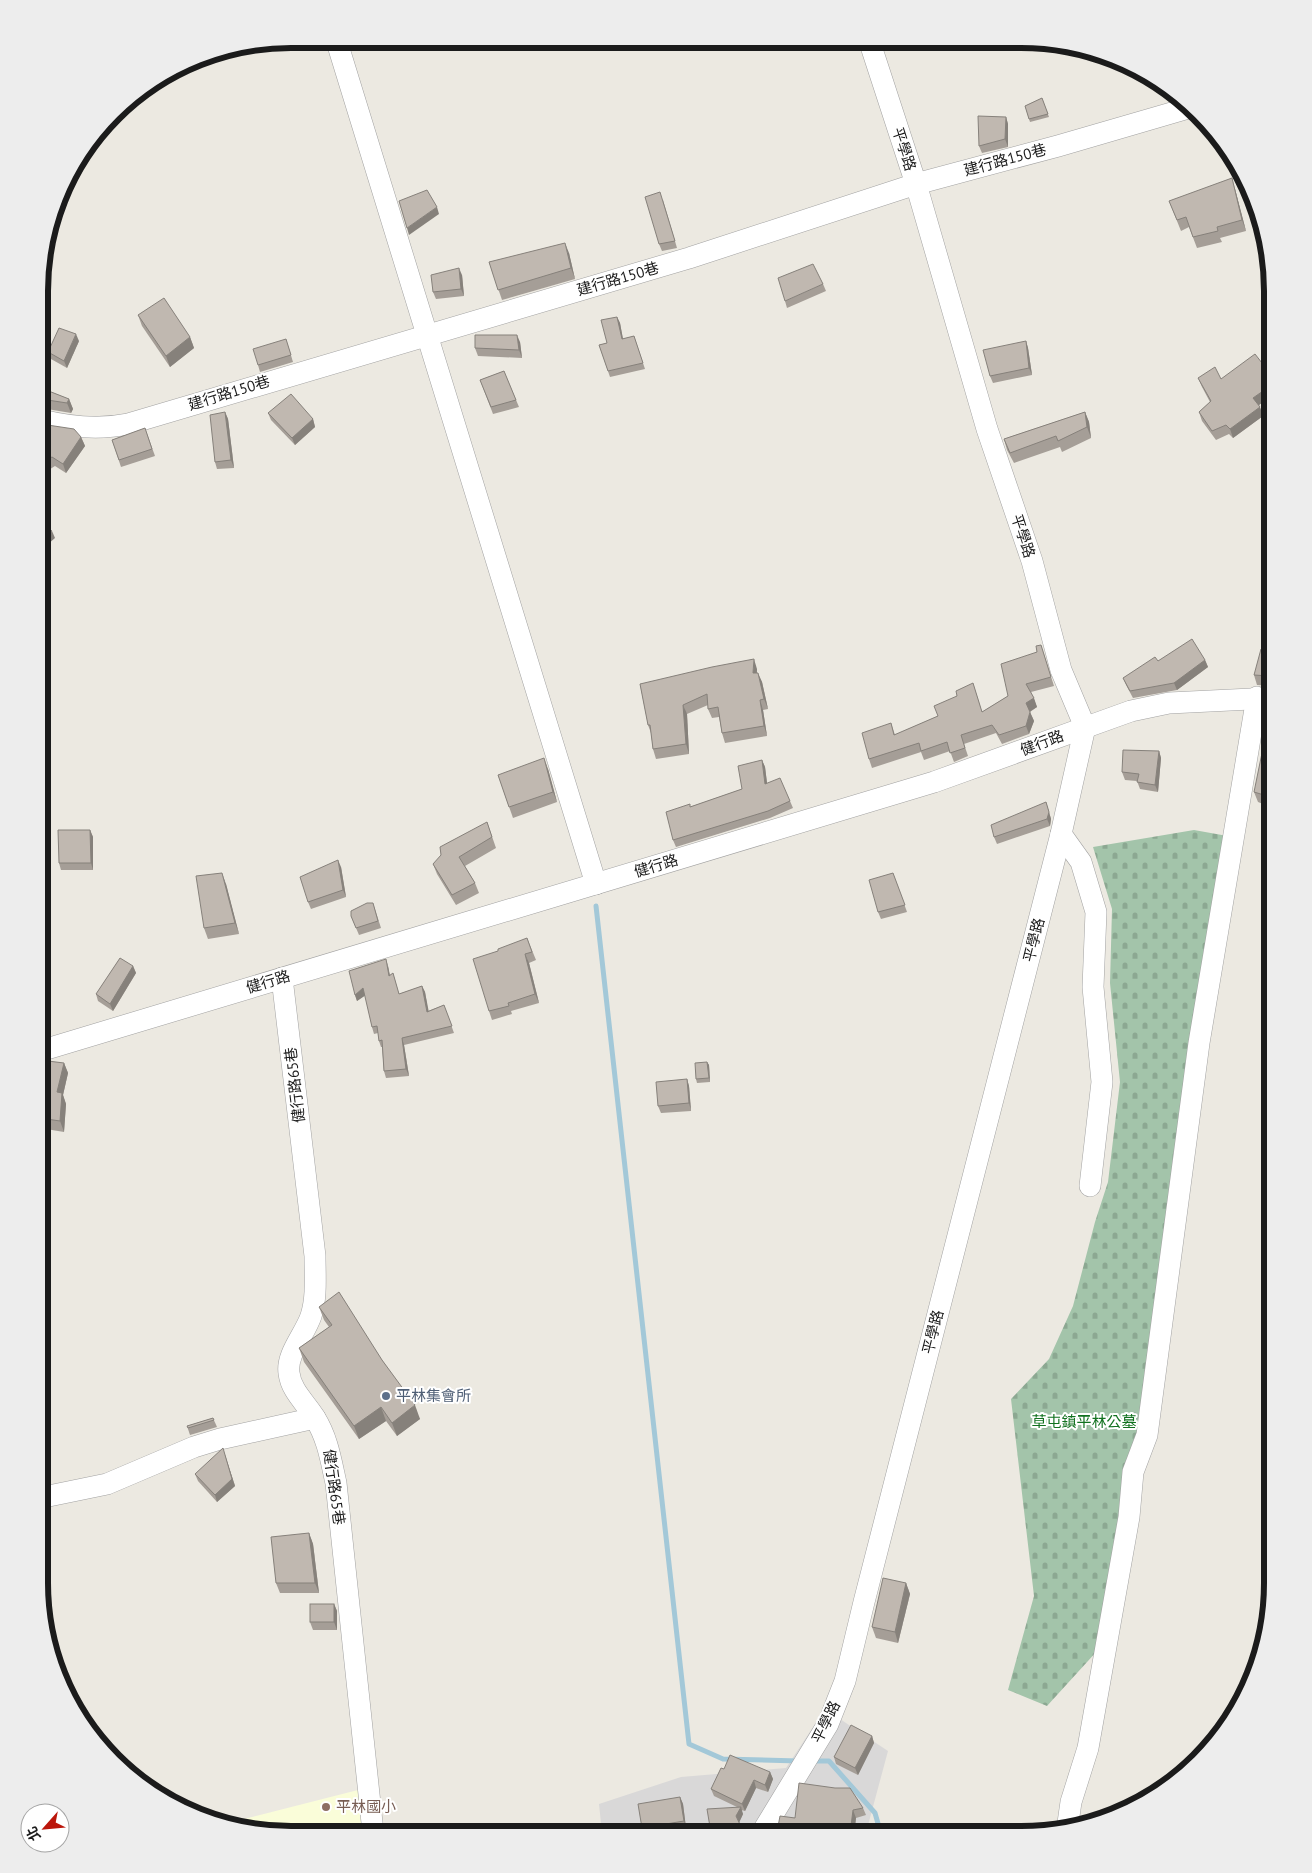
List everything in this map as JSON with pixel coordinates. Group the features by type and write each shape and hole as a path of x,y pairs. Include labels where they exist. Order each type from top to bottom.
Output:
{"street":[{"path":"339,48 596,884"},
{"name":"平學路","path":"766,1826 828,1724 845,1681 1061,834 1085,726 1061,670 1032,561 987,429 916,184 872,48"},
{"name":"建行路150巷","path":"48,422 63,426 110,428 128,424 689,258 916,184 1058,146 1183,109"},
{"name":"健行路","path":"48,1049 934,782 1131,711 1169,703 1264,698"},
{"path":"1068,1821 1071,1802 1088,1748 1129,1517 1133,1472 1147,1435 1199,1043 1264,703"},
{"path":"1061,834 1081,862 1096,912 1093,986 1102,1082 1090,1186"},
{"name":"健行路65巷","path":"282,978 315,1256 316,1283 311,1316 291,1358 288,1372 293,1387 315,1418 327,1441 336,1484 372,1826"},
{"path":"48,1496 107,1484 220,1438 315,1418"}],"shaded area":[{"path":"825,1709 888,1751 868,1826 601,1826 599,1804 681,1777 786,1768"},
{"name":"平林國小","path":"358,1790 361,1826 291,1826 240,1820"}],"green space":[{"name":"草屯鎮平林公墓","path":"1194,830 1233,837 1108,1639 1047,1706 1008,1690 1034,1596 1011,1399 1049,1359 1073,1306 1095,1222 1108,1182 1120,1082 1110,983 1112,909 1093,847"}],"building":[{"path":"1042,98 1048,114 1029,119 1025,106"},
{"path":"978,116 1006,117 1005,139 979,146"},
{"path":"1232,178 1242,220 1217,227 1218,231 1193,237 1186,217 1177,220 1169,201"},
{"path":"427,190 437,207 407,228 399,201"},
{"path":"660,192 675,241 659,244 645,197"},
{"path":"565,243 571,268 498,290 489,262"},
{"path":"813,264 823,284 785,301 778,278"},
{"path":"459,268 461,289 433,292 431,275"},
{"path":"164,298 190,337 166,356 138,315"},
{"path":"617,317 622,339 634,336 643,363 608,371 599,345 607,343 601,320"},
{"path":"59,328 76,334 64,361 48,352"},
{"path":"475,335 517,335 519,350 475,348"},
{"path":"286,339 291,355 258,365 253,349"},
{"path":"1026,341 1029,368 990,376 983,350"},
{"path":"1255,354 1262,363 1264,362 1264,390 1253,398 1260,407 1230,429 1226,425 1212,431 1199,412 1211,401 1198,378 1215,367 1221,379"},
{"path":"504,371 516,400 491,407 480,380"},
{"path":"48,391 69,399 67,403 48,400"},
{"path":"291,394 313,419 292,438 268,413"},
{"path":"225,412 231,460 215,462 210,415"},
{"path":"1085,412 1087,427 1058,441 1056,436 1010,453 1004,439"},
{"path":"48,425 74,429 81,437 63,464 52,457 48,459"},
{"path":"145,428 152,449 119,460 112,440"},
{"path":"1192,639 1205,660 1174,683 1130,691 1123,678 1155,657 1158,661"},
{"path":"1041,645 1051,677 1026,684 1034,698 1026,703 1030,712 1026,726 999,735 992,725 961,735 965,748 950,753 947,742 921,751 919,743 869,759 862,733 891,723 894,735 938,716 934,706 957,696 956,691 973,683 982,712 1008,696 1001,664 1037,652 1036,646"},
{"path":"1261,649 1264,649 1264,676 1254,675"},
{"path":"754,659 753,673 758,673 764,699 760,700 764,726 722,733 718,707 708,709 707,694 683,705 686,744 653,749 650,725 648,725 640,684"},
{"path":"1123,750 1159,751 1155,785 1137,782 1139,774 1122,772"},
{"path":"1262,753 1264,753 1264,795 1254,792"},
{"path":"544,758 553,792 509,807 498,775"},
{"path":"762,760 765,784 780,778 790,801 768,811 673,840 666,812 690,804 690,807 742,789 738,766"},
{"path":"1046,802 1049,812 1047,819 994,837 991,825"},
{"path":"487,822 492,837 459,857 475,883 452,895 433,864 441,855 440,847"},
{"path":"58,830 90,830 91,863 59,863"},
{"path":"338,860 343,890 308,902 300,877"},
{"path":"222,873 235,923 204,928 196,876"},
{"path":"893,873 905,905 878,912 869,880"},
{"path":"367,903 373,903 378,921 356,928 351,911"},
{"path":"527,938 532,952 525,954 535,994 508,1003 509,1006 489,1011 473,959 498,951 498,949"},
{"path":"120,958 133,966 110,1004 96,994"},
{"path":"386,959 389,976 393,973 399,994 422,986 427,1012 444,1005 452,1026 402,1038 406,1069 384,1071 382,1040 379,1041 377,1026 372,1027 363,988 355,995 349,971"},
{"path":"48,1061 64,1063 57,1092 62,1093 60,1121 48,1119"},
{"path":"707,1062 709,1078 696,1079 695,1063"},
{"path":"687,1079 689,1103 658,1106 656,1082"},
{"path":"339,1292 382,1360 415,1405 392,1423 381,1407 354,1426 299,1348 332,1325 319,1307"},
{"path":"213,1418 214,1420 188,1428 187,1426"},
{"path":"223,1448 232,1479 215,1495 195,1474"},
{"path":"309,1533 315,1583 276,1583 271,1537"},
{"path":"883,1578 906,1583 895,1632 872,1627"},
{"path":"310,1604 334,1604 334,1622 310,1622"},
{"path":"851,1725 872,1736 855,1768 834,1757"},
{"path":"730,1755 770,1772 765,1785 754,1780 742,1804 711,1789 721,1768 724,1769"},
{"path":"799,1783 850,1788 863,1808 853,1810 851,1826 778,1826 780,1816 795,1818"},
{"path":"680,1797 684,1821 642,1826 638,1804"},
{"path":"741,1807 736,1816 741,1826 710,1826 707,1809"}],"waterway":[{"path":"596,906 689,1744 723,1759 799,1761"},
{"path":"812,1761 829,1761 875,1813 879,1826"}],"place":[{"name":"平林集會所","path":"386,1396"},
{"name":"平林國小","path":"326,1807"}]}
